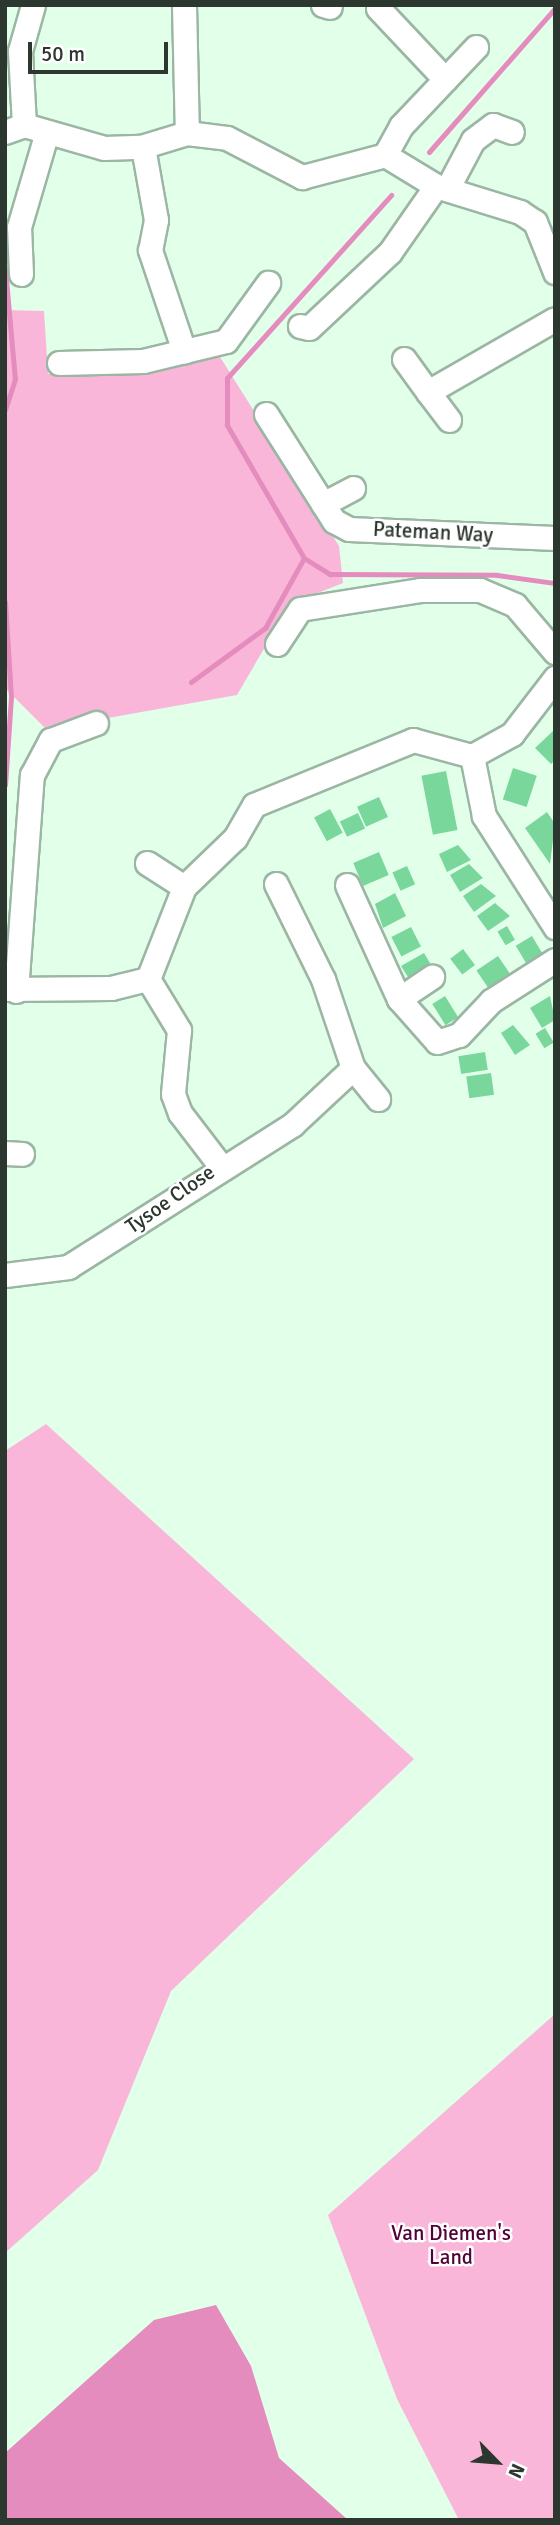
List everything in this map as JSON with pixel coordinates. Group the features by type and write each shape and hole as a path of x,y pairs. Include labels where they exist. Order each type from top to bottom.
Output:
{"street":[{"path":"33,5 20,51 14,129 47,132 86,146 143,147 187,133 251,147 302,177 385,155 441,188 535,222 555,272"},
{"path":"184,5 187,133"},
{"path":"378,8 445,79"},
{"path":"385,155 401,125 476,47"},
{"path":"300,326 309,328 390,252 441,188 473,140 493,125 512,132"},
{"path":"21,274 19,227 47,132"},
{"path":"143,147 156,220 150,250 184,351"},
{"path":"59,363 143,361 226,341 268,283"},
{"path":"428,392 555,319"},
{"path":"404,359 449,421"},
{"name":"Pateman Way","path":"266,414 334,521 349,528 555,538"},
{"path":"323,504 353,488"},
{"path":"277,644 300,608 364,597 480,590 515,605 555,652"},
{"path":"96,723 51,740 32,775 11,990 111,988 148,979 184,887 235,838 254,805 414,740 472,756 512,734 555,677"},
{"path":"472,756 484,816 555,927"},
{"path":"148,863 184,887"},
{"path":"276,884 323,979 337,1033 353,1069 378,1100"},
{"path":"347,885 399,999 437,1042 459,1035 491,1002 555,960"},
{"path":"399,999 432,977"},
{"name":"Tysoe Close","path":"5,1275 68,1266 222,1168 180,1113 173,1094 179,1030 148,979"},
{"path":"222,1168 293,1124 353,1069"}],"green space":[{"path":"5,310 44,311 48,374 101,373 215,349 339,546 343,583 290,604 237,695 46,729 5,688"},
{"path":"46,1424 414,1759 171,1991 98,2170 5,2253 5,1451"},
{"name":"Van Diemen's Land","path":"555,2014 555,2520 459,2520 397,2399 328,2215"}],"shaded area":[{"path":"216,2305 251,2366 279,2458 348,2520 5,2520 5,2453 154,2320"}],"building":[{"path":"553,731 555,760 551,764 535,748"},
{"path":"513,768 537,776 527,807 503,799"},
{"path":"446,771 457,830 433,835 421,776"},
{"path":"379,797 388,817 366,827 357,807"},
{"path":"330,809 343,833 327,841 314,817"},
{"path":"547,812 555,824 550,864 525,828"},
{"path":"358,813 365,828 347,837 340,821"},
{"path":"458,845 471,860 447,872 439,854"},
{"path":"379,852 389,875 363,886 353,863"},
{"path":"469,864 483,878 460,892 450,875"},
{"path":"407,866 415,884 401,891 392,873"},
{"path":"481,884 496,896 474,912 463,896"},
{"path":"395,893 406,916 383,928 375,904"},
{"path":"495,903 510,916 488,931 477,916"},
{"path":"507,926 515,940 505,945 497,932"},
{"path":"411,927 421,947 401,957 391,937"},
{"path":"532,936 546,959 530,969 516,946"},
{"path":"463,949 475,965 462,975 450,959"},
{"path":"424,953 433,968 408,977 401,966"},
{"path":"498,956 511,975 489,990 476,971"},
{"path":"445,996 458,1017 446,1025 432,1004"},
{"path":"550,996 555,1020 542,1028 530,1008"},
{"path":"513,1025 530,1045 515,1055 501,1033"},
{"path":"545,1028 554,1043 544,1048 536,1034"},
{"path":"485,1052 488,1070 461,1074 458,1056"},
{"path":"491,1073 494,1095 469,1098 466,1076"}],"waterway":[{"path":"429,152 555,8"},
{"path":"304,558 227,425 227,378 391,195"},
{"path":"5,268 15,379 5,409"},
{"path":"191,682 265,628 304,558 330,574 497,575 555,583"},
{"path":"5,602 11,697 5,785"}]}
